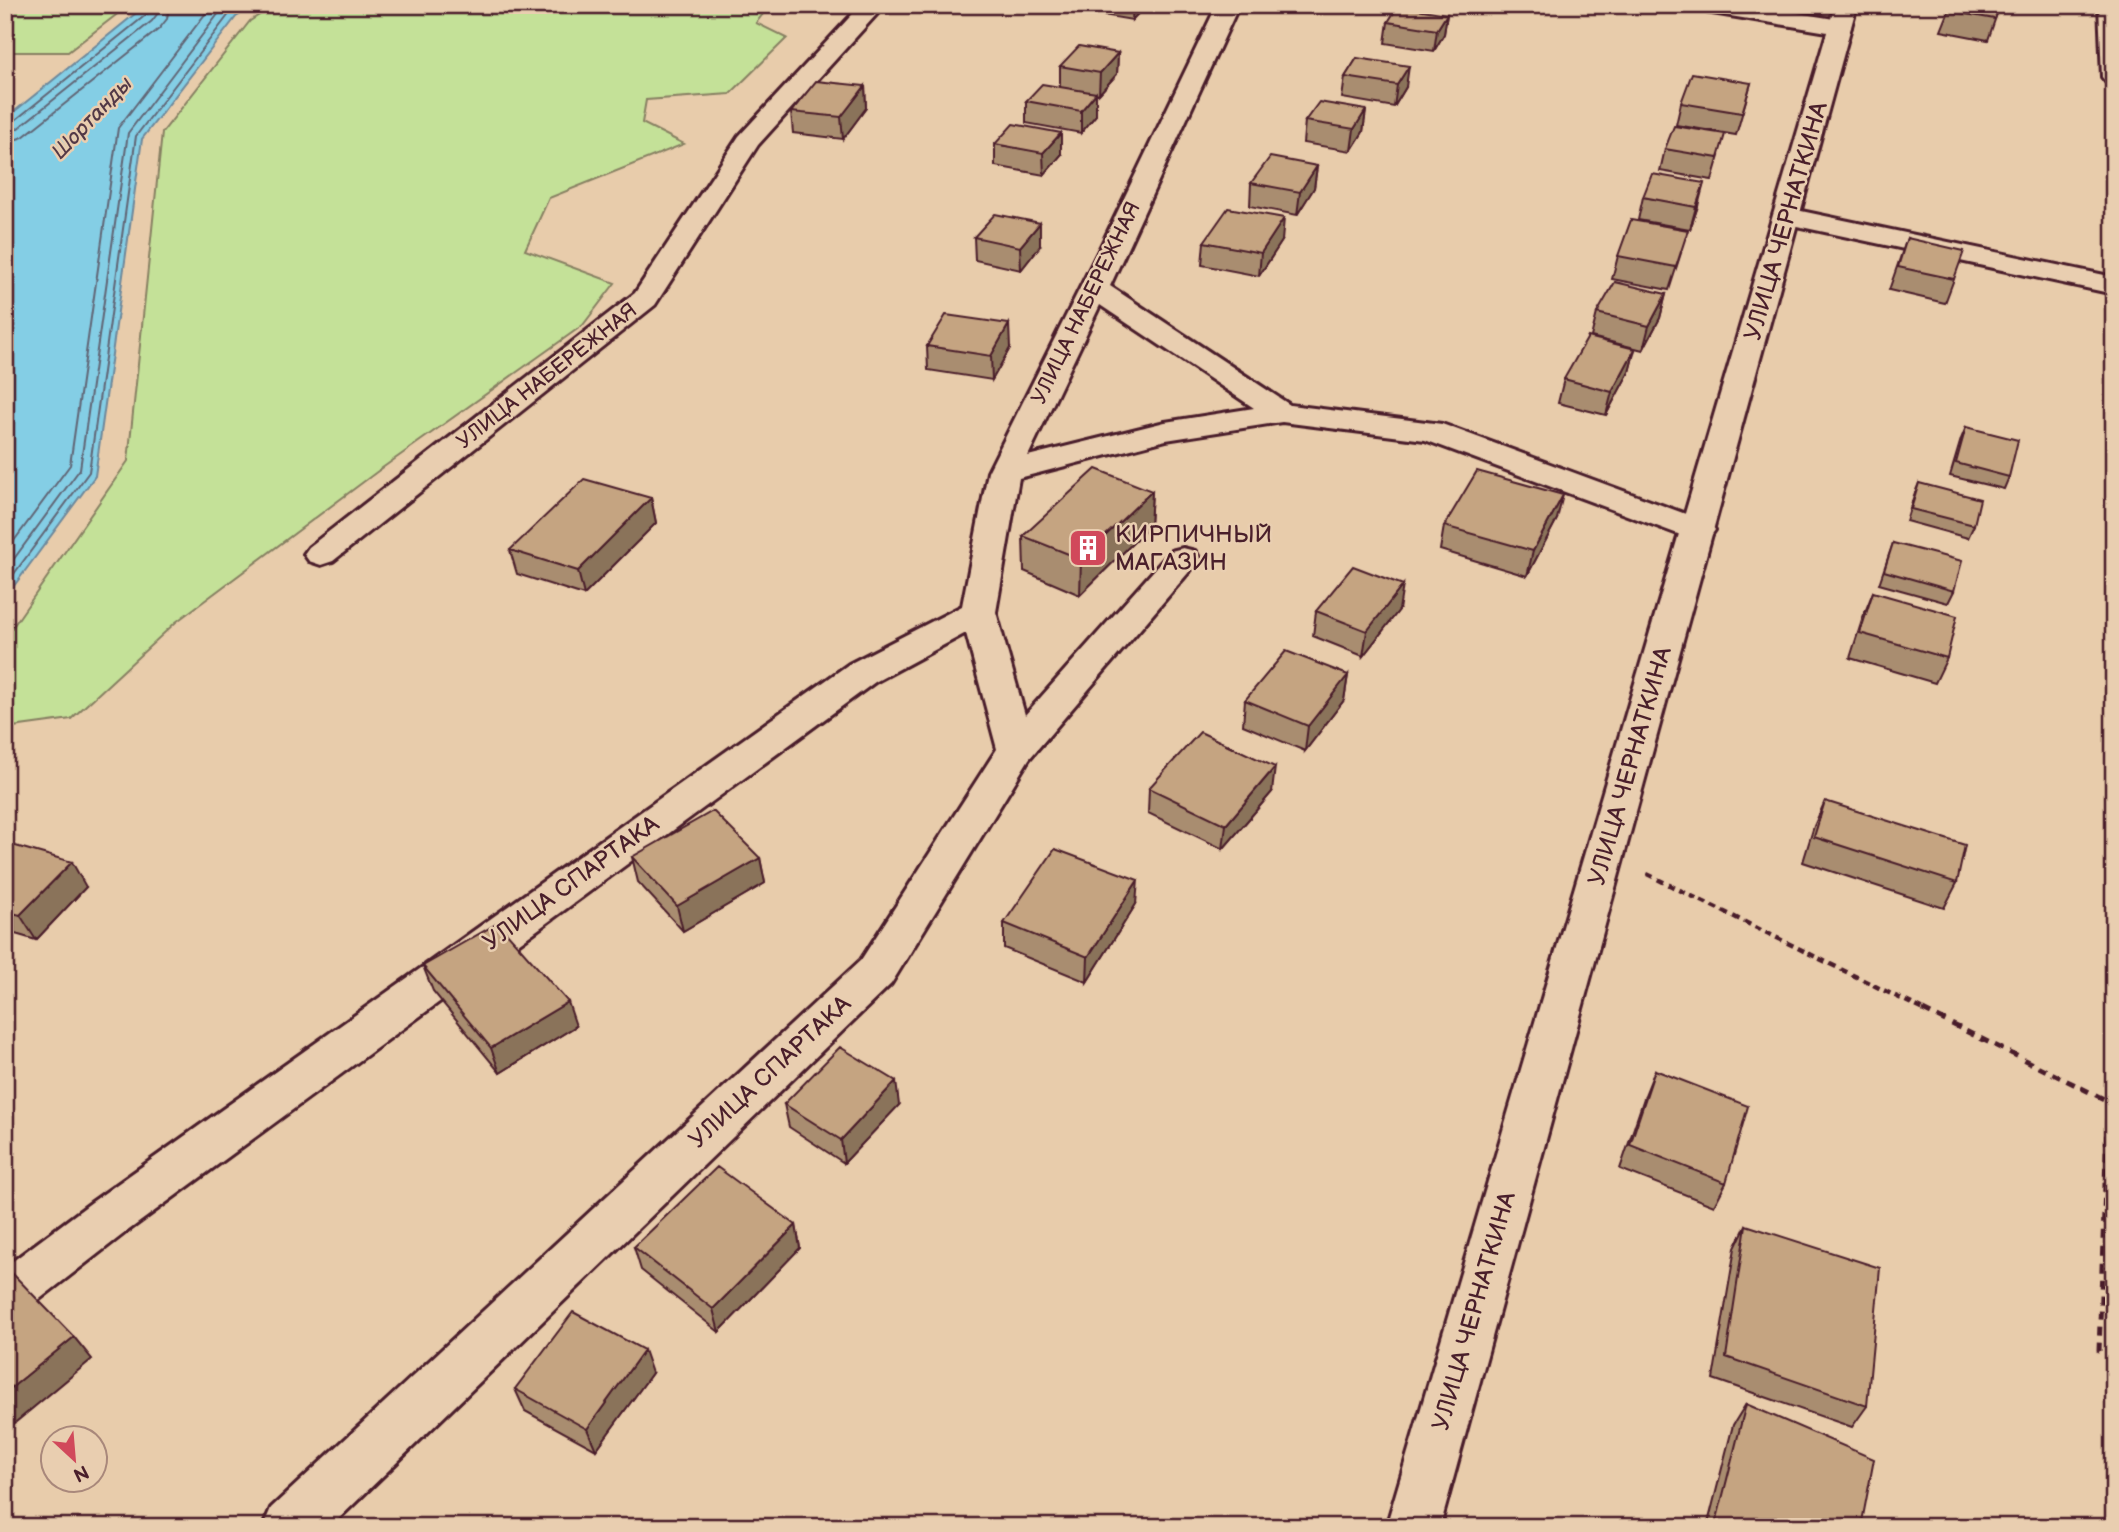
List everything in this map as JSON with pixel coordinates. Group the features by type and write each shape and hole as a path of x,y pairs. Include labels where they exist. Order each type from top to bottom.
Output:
{"street":[{"name":"УЛИЦА НАБЕРЕЖНАЯ","path":"321,554 645,299 748,141 874,5"},
{"name":"УЛИЦА НАБЕРЕЖНАЯ","path":"978,612 1004,472 1228,5"},
{"path":"1706,5 1843,16"},
{"path":"2110,5 2114,77"},
{"name":"УЛИЦА ЧЕРНАТКИНА","path":"1413,1527 1843,16"},
{"path":"1787,216 2114,286"},
{"path":"1094,288 1282,413"},
{"path":"1004,472 1165,431 1282,413 1431,431 1698,530"},
{"name":"УЛИЦА СПАРТАКА","path":"290,1527 876,972 1016,750 1183,559"},
{"path":"978,612 1016,750"},
{"name":"УЛИЦА СПАРТАКА","path":"5,1296 121,1209 862,673 978,612"}],"path":[{"path":"1605,853 2108,1101 2099,1351 2114,1358"}],"green space":[{"path":"5,5 129,5 68,52 5,52"},
{"path":"275,5 770,5 756,23 787,38 730,94 646,100 642,123 684,144 549,198 525,250 615,283 583,325 378,471 176,622 71,719 5,728 5,638 128,461 162,133 250,21"}],"water":[{"name":"Шортанды","path":"146,5 256,5 236,17 142,139 95,476 5,598 5,119"}],"building":[{"path":"1951,5 2000,5 1995,19 1949,11"},
{"path":"1398,6 1447,14 1437,30 1388,22"},
{"path":"1079,46 1118,53 1100,73 1060,66"},
{"path":"1357,58 1409,66 1397,85 1345,77"},
{"path":"1692,73 1751,83 1742,113 1681,103"},
{"path":"816,81 865,86 841,117 791,112"},
{"path":"1042,84 1096,93 1081,111 1026,101"},
{"path":"1319,102 1366,110 1354,129 1305,121"},
{"path":"1013,124 1061,133 1043,153 995,144"},
{"path":"1674,126 1725,134 1718,158 1665,149"},
{"path":"1270,157 1317,166 1300,192 1251,183"},
{"path":"1652,174 1704,183 1696,207 1643,197"},
{"path":"1228,208 1284,218 1261,253 1204,242"},
{"path":"995,214 1040,223 1020,247 974,237"},
{"path":"1631,220 1688,230 1676,267 1618,256"},
{"path":"1907,238 1964,251 1954,279 1898,267"},
{"path":"1615,282 1666,294 1649,326 1597,313"},
{"path":"946,315 1009,324 991,356 927,346"},
{"path":"1588,337 1635,349 1612,392 1564,379"},
{"path":"1966,427 2018,440 2009,477 1956,463"},
{"path":"1096,469 1152,491 1081,559 1023,536"},
{"path":"1477,471 1563,495 1533,551 1444,526"},
{"path":"584,479 651,498 578,571 510,550"},
{"path":"1919,483 1980,499 1974,525 1911,509"},
{"path":"1893,543 1962,561 1954,591 1884,571"},
{"path":"1353,566 1403,585 1367,631 1316,611"},
{"path":"1873,592 1957,616 1947,658 1860,633"},
{"path":"1286,651 1348,675 1308,726 1245,700"},
{"path":"1200,732 1275,767 1226,825 1149,788"},
{"path":"1825,801 1965,845 1957,883 1814,837"},
{"path":"713,811 760,858 677,906 632,857"},
{"path":"5,843 72,862 20,915 5,911"},
{"path":"1055,849 1138,880 1088,957 1004,923"},
{"path":"498,923 568,1002 491,1048 423,966"},
{"path":"840,1047 896,1081 841,1140 784,1104"},
{"path":"1655,1070 1748,1106 1726,1183 1630,1145"},
{"path":"717,1167 796,1225 713,1309 634,1247"},
{"path":"1746,1225 1880,1268 1867,1406 1726,1357"},
{"path":"10,1271 74,1337 5,1393 5,1274"},
{"path":"573,1312 644,1350 587,1429 515,1389"},
{"path":"1746,1404 1874,1459 1861,1527 1715,1527"}],"place":[{"name":"КИРПИЧНЫЙ МАГАЗИН","path":"1088,548"}]}
